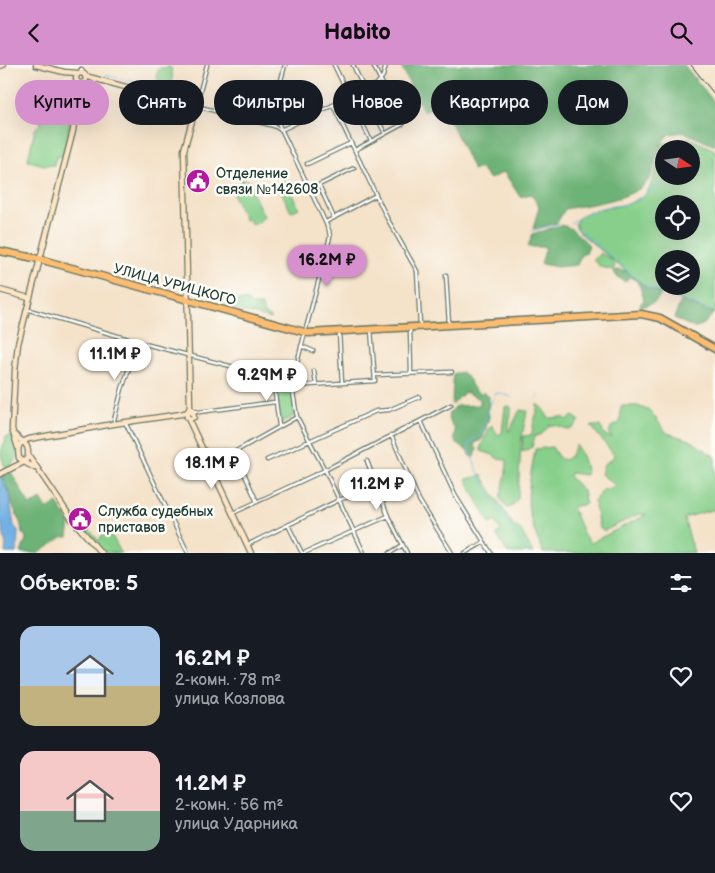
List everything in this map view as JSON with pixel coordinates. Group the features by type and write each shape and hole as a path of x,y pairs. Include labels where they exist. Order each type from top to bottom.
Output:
{"highway":[{"name":"УЛИЦА УРИЦКОГО","path":"0,251 39,259 305,332 339,332 621,312 648,312 667,319 715,347"},
{"name":"УЛИЦА УРИЦКОГО","path":"305,332 449,324"}],"street":[{"path":"36,65 65,72 82,73 100,80"},
{"path":"81,65 84,80"},
{"path":"203,80 207,65"},
{"path":"285,65 274,114 326,222 330,241 292,382 296,417 310,441 364,553"},
{"path":"334,65 342,80"},
{"path":"353,65 360,80"},
{"path":"373,65 380,80"},
{"path":"381,80 386,65"},
{"path":"65,72 76,80 82,73"},
{"path":"91,80 100,80"},
{"path":"281,130 333,105"},
{"path":"204,108 274,126 281,130"},
{"path":"14,467 19,458 18,448 12,431 14,370 26,309 74,125"},
{"path":"191,125 184,149 192,424 251,553"},
{"path":"342,125 376,195 417,271 420,325"},
{"path":"363,125 371,141"},
{"path":"381,125 385,134"},
{"path":"355,150 403,125"},
{"path":"307,164 351,143"},
{"path":"334,218 319,185 354,167"},
{"path":"326,222 376,195"},
{"path":"446,275 449,324"},
{"path":"0,290 29,298"},
{"path":"26,309 292,382"},
{"path":"410,327 411,373"},
{"path":"292,387 375,381 371,330"},
{"path":"339,332 342,383"},
{"path":"113,424 138,341"},
{"path":"302,346 313,351"},
{"path":"314,371 316,384"},
{"path":"375,375 452,372"},
{"path":"273,377 279,426"},
{"path":"267,460 376,411 389,410 419,397"},
{"path":"18,448 23,441 34,438 125,422 275,401"},
{"path":"232,513 324,470 450,405"},
{"path":"211,465 296,417"},
{"path":"421,421 455,495 491,553"},
{"path":"125,422 188,553"},
{"path":"12,431 28,447"},
{"path":"391,435 419,500 452,553"},
{"path":"34,438 28,447 29,455 36,469 73,521 101,553"},
{"path":"0,474 24,462 29,455"},
{"path":"19,458 36,469"},
{"path":"367,461 388,516 408,553"},
{"path":"240,463 256,502"},
{"path":"247,545 339,500 377,487"},
{"path":"288,525 303,553 388,516"},
{"path":"465,553 484,542"},
{"path":"390,553 403,545"}],"green space":[{"path":"400,65 684,65 715,103 715,146 684,132 669,134 664,140 655,140 655,162 651,176 636,191 612,200 565,209 557,223 533,229 539,206 531,194 520,197 504,172 490,179 479,168 473,170 452,125 548,125 548,80 431,80 431,108 424,112 421,106 421,80 408,80"},
{"path":"167,66 171,68 172,80 158,80 157,72 160,68"},
{"path":"40,125 70,125 63,156 56,157 54,165 44,165 29,161 35,129"},
{"path":"700,143 715,150 715,313 667,295 700,295 700,250 655,250 655,290 646,287 616,263 613,270 601,267 593,260 600,253 614,261 580,233 575,224 580,217 587,213 620,206 640,199 647,192 655,172 655,185 700,185"},
{"path":"241,179 251,181 250,188 264,216 260,221 252,225 248,219 245,220 233,195"},
{"path":"284,179 299,208 291,212 277,183"},
{"path":"562,225 572,229 589,245 586,253 581,255 577,265 557,267 541,264 546,247 528,247 532,234"},
{"path":"614,271 626,271 646,287 655,291 655,295 661,295 655,302 641,307 640,304 644,300 639,285 632,278 628,277 626,282 617,277"},
{"path":"237,300 248,301 250,305 262,305 264,314 271,317 271,319 226,307 228,303"},
{"path":"681,301 714,313 704,324 694,328 674,318"},
{"path":"462,372 470,380 475,390 481,394 483,392 489,397 489,417 483,437 474,444 477,449 475,456 472,458 468,451 456,443 454,438 455,430 448,418 449,413 456,406 480,405 480,399 465,392 452,405 453,374"},
{"path":"274,380 291,384 295,415 281,424"},
{"path":"537,404 549,418 562,417 567,420 573,416 579,420 569,429 550,425 542,434 535,436 532,447 522,452 523,436 531,435 537,413"},
{"path":"621,406 638,406 650,411 667,433 690,440 715,457 715,509 684,518 694,553 543,553 528,504 535,449 552,447 559,458 564,460 570,457 576,445 582,456 586,475 570,473 569,476 583,491 586,504 572,507 583,533 590,543 646,515 639,514 604,531 599,528 594,501 603,490 616,486 601,474 604,464 612,459 614,455 591,426 600,426 605,435 612,438 609,434 611,427 620,423"},
{"path":"505,407 511,407 509,432 520,410 527,411 521,441 518,498 511,507 507,508 500,498 506,474 507,460 498,459 481,451 481,446 492,425 498,435 502,433"},
{"path":"11,434 17,454 15,462 6,469 1,456 2,446 5,443 6,437"},
{"path":"11,472 30,506 41,499 47,509 57,503 70,523 68,537 63,537 39,553 21,553 26,539 25,535 22,534 11,495 2,480 2,476"},
{"path":"481,474 513,525 521,530 533,553 508,553 496,534 501,531 495,521 490,524 466,479"},
{"path":"89,529 98,540 101,539 101,536 110,532 121,553 104,553 86,532"}],"water":[{"path":"0,474 9,494 14,526 18,530 17,553 5,553 6,545 0,517"}],"waterway":[{"path":"106,75 126,80"},
{"path":"571,223 585,214 605,207 628,204 663,185"},
{"path":"532,231 559,224"},
{"path":"575,227 647,287 710,311"},
{"path":"511,397 499,393 495,394 488,411 483,432 468,444 486,488 528,553"},
{"path":"537,399 538,395"}],"railway":[{"path":"691,65 715,95"}],"place":[{"name":"Отделение связи №142608","path":"198,181"},
{"name":"Служба судебных приставов","path":"80,519"}]}
